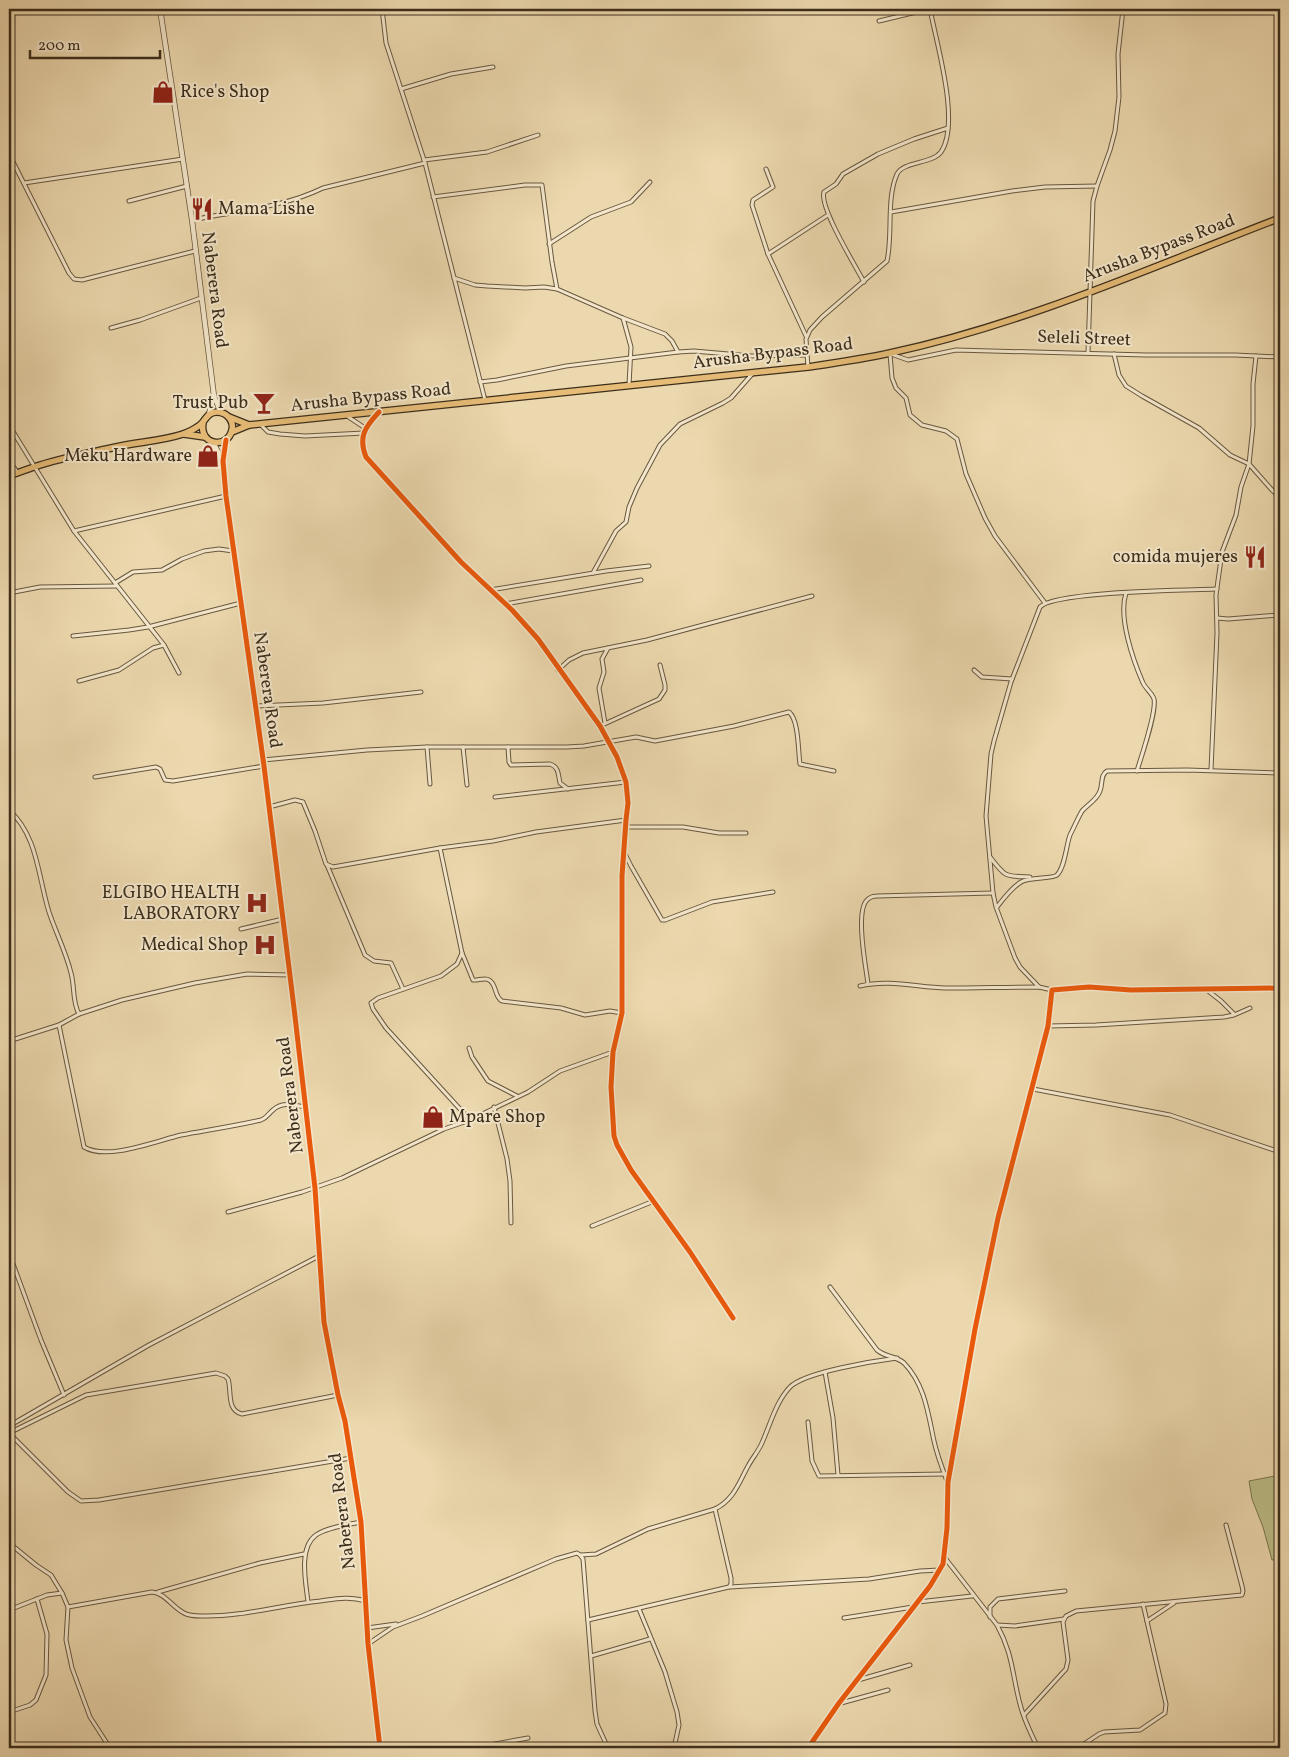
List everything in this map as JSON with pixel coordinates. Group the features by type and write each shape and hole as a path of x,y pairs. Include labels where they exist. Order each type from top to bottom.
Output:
{"main road":[{"name":"Arusha Bypass Road","path":"232,432 249,425 754,373 808,367 890,354 1000,323 1155,268 1280,218"},
{"name":"Arusha Bypass Road","path":"221,413 249,425"},
{"path":"184,434 203,423 209,414 221,413"},
{"path":"9,476 34,466 184,434 205,437 218,443 226,440 232,432 233,427 229,417"},
{"path":"203,423 205,437"}],"street":[{"name":"Naberera Road","path":"160,9 192,220 214,396 221,413"},
{"path":"390,9 383,10 385,40 425,162 485,400"},
{"path":"806,336 822,317 887,261 893,188 898,172 907,166 938,156 945,145 948,128 946,88 929,9 879,21"},
{"path":"1088,353 1093,201 1115,131 1119,97 1118,54 1123,9"},
{"path":"401,89 451,74 493,67"},
{"path":"864,282 828,215 823,194 836,184 843,174 894,147 948,128"},
{"path":"192,220 285,202 303,197 323,188 390,173 425,162 487,152 538,135"},
{"path":"9,154 69,273 74,279 82,280 195,251"},
{"path":"24,183 183,158"},
{"path":"766,169 773,187 753,200 752,204 768,254 806,336 808,367"},
{"path":"549,244 591,217 631,202 650,182"},
{"path":"433,197 541,184 557,289"},
{"path":"129,201 187,186"},
{"path":"892,212 1012,191 1045,187 1097,186"},
{"path":"768,254 828,215"},
{"path":"454,278 487,286 525,288 544,286 557,289 665,334 672,341 678,352"},
{"path":"111,328 140,320 201,298"},
{"path":"623,318 631,347 629,385"},
{"name":"Seleli Street","path":"890,354 911,360 956,350 1280,357"},
{"path":"480,382 566,366 678,352 694,351 751,356 806,355"},
{"path":"890,354 892,378 896,388 906,398 910,415 922,424 946,431 957,439 966,474 985,518 995,536 1045,603"},
{"path":"1114,354 1119,376 1126,386 1199,428 1230,455 1249,464 1280,497"},
{"path":"1211,770 1217,618 1215,598 1222,552 1236,515 1241,487 1249,464 1254,426 1253,384 1256,356"},
{"path":"593,573 616,531 626,522 629,507 637,488 660,445 680,424 723,404 731,398 754,373"},
{"name":"Naberera Road","path":"209,414 214,396"},
{"path":"379,412 365,428 362,447 369,461 461,562 538,639 558,670 600,726 617,756 626,782 628,803 624,851 622,1013 613,1052 611,1088 614,1136 631,1170 733,1318"},
{"path":"345,415 365,428"},
{"path":"260,424 268,432 280,434 305,436 364,433"},
{"path":"9,425 74,530 148,627 164,645 180,673"},
{"name":"Naberera Road","path":"226,440 223,461 226,496 264,766 306,1107 315,1188 324,1322 352,1458 361,1522 368,1644 380,1748"},
{"name":"Naberera Road","path":"213,442 223,461"},
{"path":"9,460 18,473"},
{"path":"74,530 226,496"},
{"path":"9,593 40,587 116,584 134,572 162,570 204,551 219,549 234,552"},
{"path":"490,590 649,566"},
{"path":"505,604 640,580"},
{"path":"1039,987 1020,967 1015,958 996,907 986,816 991,754 1012,678 1040,607 1045,603 1076,597 1217,589"},
{"path":"1126,593 1123,606 1130,646 1143,682 1153,697 1154,703 1137,771"},
{"path":"558,670 576,656 647,640 812,596"},
{"path":"73,636 148,627 241,603"},
{"path":"1217,618 1228,619 1280,614"},
{"path":"79,681 119,670 153,648 164,645"},
{"path":"605,724 599,688 604,672 602,659 608,648"},
{"path":"600,726 653,703 662,696 665,685 660,665"},
{"path":"974,670 982,677 1012,678"},
{"path":"256,706 323,703 421,692"},
{"path":"263,760 427,747 584,746 640,737 655,741 734,726 789,712 792,715 798,738 800,764 834,771"},
{"path":"427,747 430,784"},
{"path":"463,747 467,785"},
{"path":"508,747 511,765 554,765 558,770 560,783 568,789"},
{"path":"95,777 156,767 160,769 165,780 173,781 264,766"},
{"path":"990,856 1007,876 1053,877 1059,873 1070,836 1081,813 1100,792 1103,773 1106,771 1211,770 1280,773"},
{"path":"495,797 626,782"},
{"path":"269,807 295,800 303,802 326,865 365,955 374,961 391,963 403,989"},
{"path":"9,810 19,822 30,841 48,910 70,967 74,985 75,1007 79,1014"},
{"path":"326,865 333,867 562,828 626,820"},
{"path":"625,827 683,827 719,833 746,833"},
{"path":"440,848 462,953 473,980 488,979 491,981 498,998 502,1001 561,1008 585,1014 610,1011 622,1013"},
{"path":"624,851 662,920 712,902 773,892"},
{"path":"996,907 1021,882 1036,877"},
{"path":"868,984 861,922 866,900 877,896 993,893"},
{"path":"241,929 283,919"},
{"path":"462,953 457,964 441,976 374,999 371,1003 373,1009 394,1038 470,1120"},
{"path":"9,1041 59,1026 79,1014 122,1000 195,983 247,974 290,975"},
{"path":"860,986 892,984 946,988 1039,987 1052,990 1089,987 1131,990 1280,988"},
{"path":"1207,989 1221,1000 1234,1015"},
{"path":"808,1748 839,1703 918,1602 941,1570 945,1558 948,1482 959,1412 990,1254 1048,1026 1052,990"},
{"path":"1048,1026 1196,1019 1234,1015 1250,1008"},
{"path":"59,1026 84,1147 91,1152 139,1147 180,1136 263,1119 284,1104 306,1107"},
{"path":"468,1048 488,1081 518,1096"},
{"path":"228,1212 315,1188 342,1178 444,1129 470,1120 538,1086 560,1071 613,1052"},
{"path":"1033,1089 1170,1115 1280,1152"},
{"path":"494,1107 507,1160 510,1181 511,1223"},
{"path":"592,1226 654,1201"},
{"path":"9,1253 40,1340 64,1395"},
{"path":"9,1426 149,1345 319,1256"},
{"path":"830,1287 877,1350 886,1356 896,1358 902,1362 912,1374 924,1396 938,1459 948,1482"},
{"path":"367,1628 401,1623 422,1616 556,1559 573,1553 596,1554 648,1529 724,1505 731,1499 750,1461 760,1447 777,1408 790,1388 802,1380 825,1372 896,1358"},
{"path":"825,1372 833,1418 838,1475"},
{"path":"338,1395 242,1414 237,1412 232,1406 228,1379 216,1373 86,1395 9,1433 68,1492 81,1501 98,1500 352,1458"},
{"path":"808,1422 812,1461 815,1471 820,1476 945,1474"},
{"path":"715,1509 732,1578 729,1587"},
{"path":"308,1602 304,1554 308,1543 316,1535 334,1528 361,1522"},
{"path":"1024,1715 1066,1669 1068,1660 1063,1622 1069,1614 1142,1604 1174,1603 1243,1594 1226,1525"},
{"path":"9,1543 36,1566 51,1575 62,1593 68,1607 66,1640 72,1668 90,1717 110,1748"},
{"path":"68,1607 146,1592 157,1592 260,1563 304,1554"},
{"path":"580,1554 583,1559 595,1711 597,1724 608,1748"},
{"path":"945,1558 997,1625 1011,1657 1024,1715 1038,1748"},
{"path":"588,1620 729,1587 869,1579 920,1571 941,1570"},
{"path":"990,1617 990,1607 998,1599 1065,1591"},
{"path":"157,1592 183,1612 198,1616 233,1615 308,1602 351,1598 365,1601"},
{"path":"9,1610 47,1595 62,1593"},
{"path":"918,1602 973,1596"},
{"path":"9,1712 30,1705 36,1700 46,1674 47,1634 37,1599"},
{"path":"1147,1621 1174,1603"},
{"path":"1078,1748 1098,1734 1134,1731 1144,1728 1165,1713 1166,1704 1142,1604"},
{"path":"844,1618 914,1607"},
{"path":"639,1609 665,1672 679,1719 675,1743 672,1748"},
{"path":"997,1625 1015,1626 1064,1620"},
{"path":"368,1644 401,1623"},
{"path":"591,1656 650,1639"},
{"path":"857,1680 910,1665"},
{"path":"839,1703 888,1690"},
{"path":"473,1748 528,1738"}],"green space":[{"path":"1280,1475 1280,1559 1272,1560 1263,1527 1252,1499 1249,1481"}],"cycle path":[{"path":"379,412 364,433 363,444 366,457 461,562 512,610 538,639 600,726 617,757 626,782 628,803 622,876 622,1013 613,1052 611,1087 614,1136 631,1170 690,1252 733,1318"},
{"path":"226,440 223,461 226,496 264,766 294,1008 315,1188 324,1322 345,1421 361,1522 368,1644 380,1748"},
{"path":"808,1748 839,1703 930,1586 943,1564 947,1528 948,1482 975,1329 998,1218 1048,1026 1052,990 1089,987 1131,990 1280,988"}],"place":[{"name":"Rice's Shop","path":"163,92"},
{"name":"Mama Lishe","path":"202,209"},
{"name":"Trust Pub","path":"264,403"},
{"name":"Meku Hardware","path":"208,456"},
{"name":"comida mujeres","path":"1255,557"},
{"name":"ELGIBO HEALTH LABORATORY","path":"257,903"},
{"name":"Medical Shop","path":"265,945"},
{"name":"Mpare Shop","path":"433,1117"}]}
